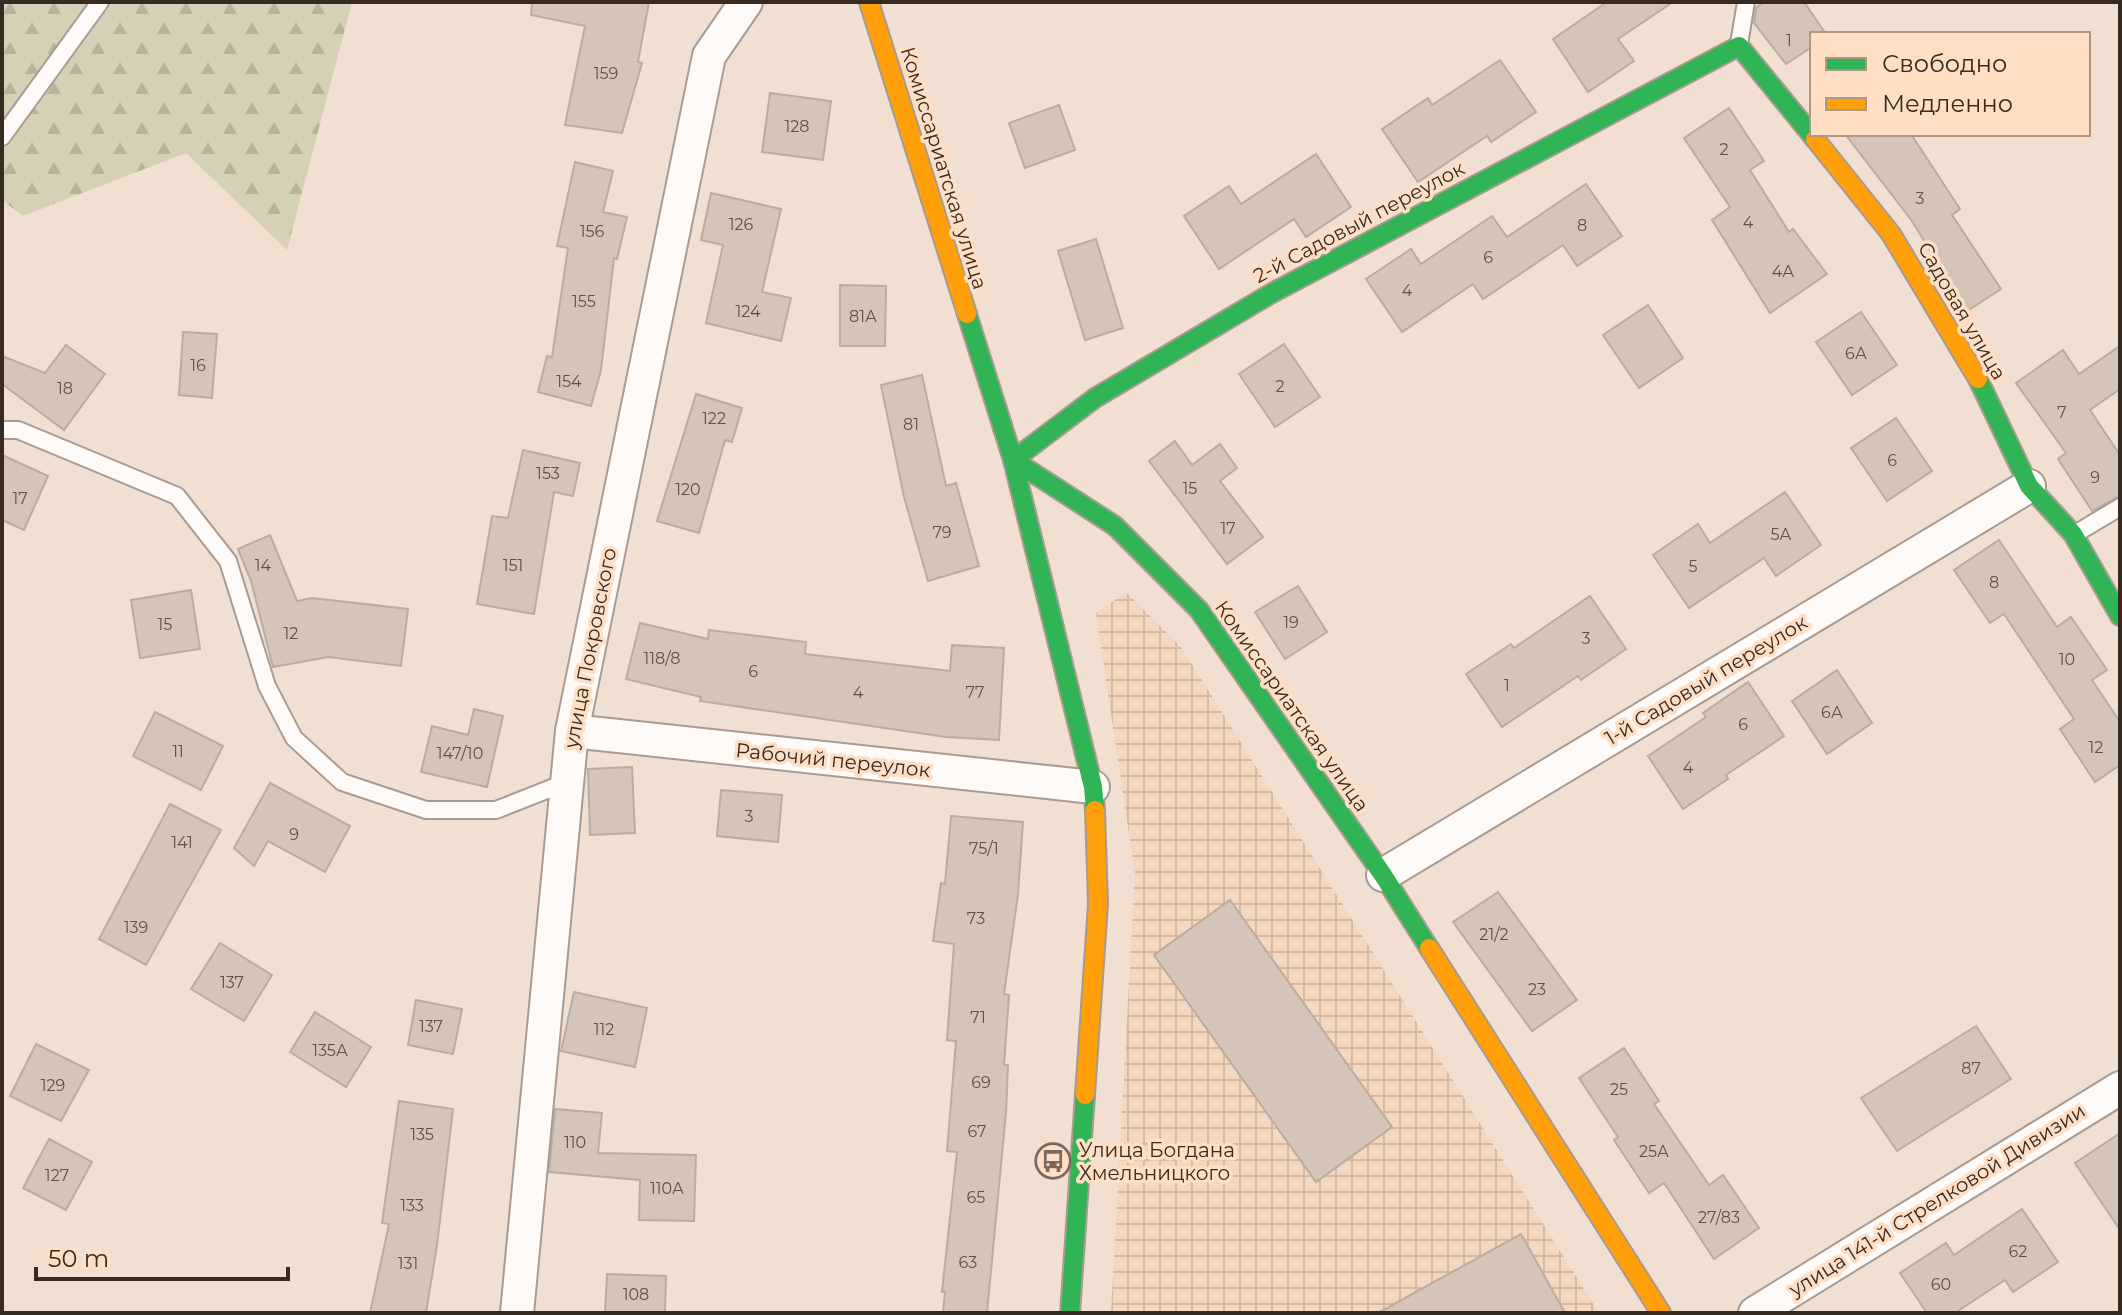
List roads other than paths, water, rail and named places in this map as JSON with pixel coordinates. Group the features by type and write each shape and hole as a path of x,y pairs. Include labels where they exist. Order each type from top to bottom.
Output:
{"street":[{"name":"улица Покровского","path":"517,1313 572,731 709,56 746,2"},
{"name":"Комиссариатская улица","path":"869,2 1013,460 1115,526 1199,610 1383,875 1661,1313"},
{"name":"2-й Садовый переулок","path":"1013,460 1095,398 1272,293 1739,46"},
{"name":"Садовая улица","path":"1739,46 1810,134"},
{"name":"Садовая улица","path":"1812,136 1891,234 1971,365 2029,486 2073,534 2120,616"},
{"path":"1013,460 1093,787 1099,848 1098,904 1070,1313"},
{"name":"1-й Садовый переулок","path":"1383,875 2029,486"},
{"name":"Рабочий переулок","path":"572,731 1093,787"},
{"name":"улица 141-й Стрелковой Дивизии","path":"1755,1313 2120,1088"}],"lane":[{"path":"2,137 100,2"},
{"path":"1739,46 1746,2"},
{"path":"2,430 18,430 177,496 228,561 267,686 294,738 342,782 426,810 496,810 567,782"},
{"path":"2073,534 2120,507"}],"place":[{"name":"Улица Богдана Хмельницкого","path":"1053,1161"}]}
